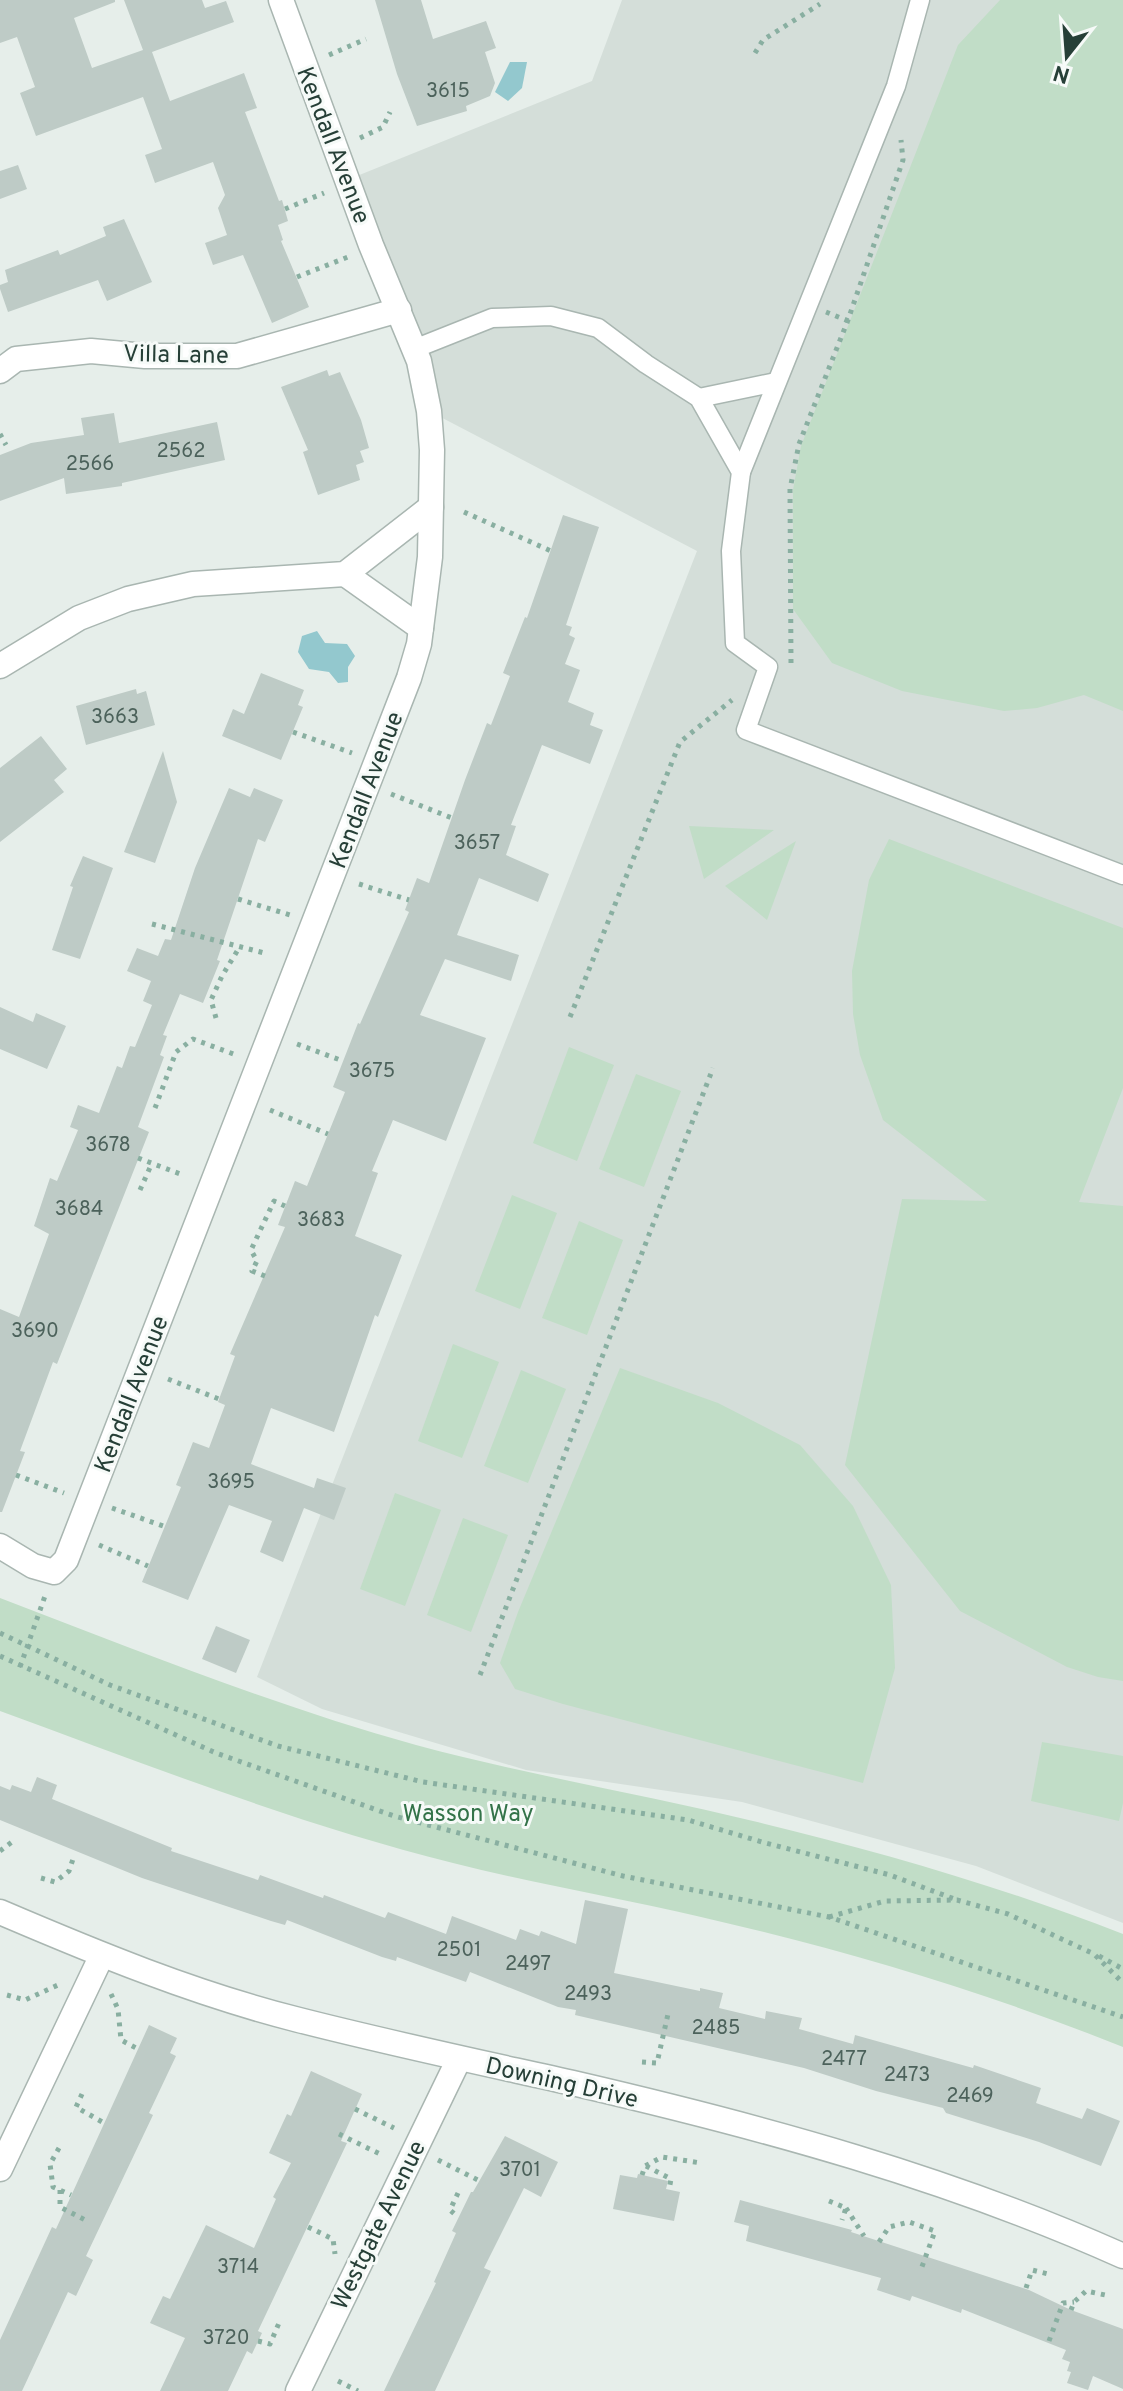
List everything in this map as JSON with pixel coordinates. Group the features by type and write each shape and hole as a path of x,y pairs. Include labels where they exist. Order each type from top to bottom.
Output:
{"street":[{"name":"Kendall Avenue","path":"60,1566 89,1501 409,678 421,628 430,557 432,450 429,411 419,361 371,245 281,0"},
{"name":"Villa Lane","path":"0,371 16,359 91,351 145,356 237,356 399,310"},
{"path":"0,666 79,618 128,599 193,584 345,574 431,507"},
{"path":"345,574 421,628"},
{"path":"0,1546 33,1566 60,1566"},
{"name":"Downing Drive","path":"0,1912 102,1955 202,1991 291,2018 620,2095 836,2153 959,2191 1064,2230 1123,2256"},
{"path":"0,2169 102,1955"},
{"name":"Westgate Avenue","path":"298,2391 459,2059"}],"lane":[{"path":"920,0 896,86 741,472 731,551 735,643 768,667 746,730 1123,875"},
{"path":"414,349 492,318 551,316 598,328 699,398 741,472"},
{"path":"699,398 776,382"}],"path":[{"path":"755,53 763,40 820,4"},
{"path":"329,55 366,39"},
{"path":"360,138 383,127 390,112"},
{"path":"791,668 790,489 799,444 850,321 903,160 900,130"},
{"path":"285,209 349,185"},
{"path":"297,277 347,258 371,245"},
{"path":"840,317 850,321"},
{"path":"0,434 6,445"},
{"path":"464,512 551,551"},
{"path":"570,1017 680,742 733,700 758,696"},
{"path":"293,732 452,818"},
{"path":"359,884 409,900"},
{"path":"238,899 314,923"},
{"path":"152,924 268,954"},
{"path":"216,1018 211,1000 239,948"},
{"path":"155,1108 176,1052 193,1039 230,1053"},
{"path":"297,1044 343,1061"},
{"path":"480,1675 713,1068"},
{"path":"270,1110 328,1134"},
{"path":"138,1158 183,1175"},
{"path":"140,1190 152,1163"},
{"path":"265,1276 252,1271 257,1261 251,1250 274,1201 285,1206"},
{"path":"168,1379 219,1399"},
{"path":"16,1475 166,1527"},
{"path":"75,1536 148,1566"},
{"path":"20,1667 60,1566"},
{"path":"0,1633 110,1685 278,1746 423,1782 688,1820 890,1875 957,1900 1008,1914 1123,1969"},
{"path":"0,1656 216,1753 394,1816 623,1876 829,1917 1123,2017"},
{"path":"0,1851 12,1842"},
{"path":"41,1878 55,1882 69,1871 74,1856"},
{"path":"829,1917 885,1901 957,1900"},
{"path":"1094,1954 1123,1983"},
{"path":"102,1955 107,1985 118,2009 121,2040 138,2049"},
{"path":"7,1995 25,2000 60,1984"},
{"path":"642,2062 657,2063 666,2014"},
{"path":"82,2094 76,2107 104,2123"},
{"path":"355,2109 394,2128"},
{"path":"339,2134 382,2155"},
{"path":"59,2148 50,2164 53,2187 71,2195"},
{"path":"414,2149 480,2181"},
{"path":"642,2175 645,2166 662,2157 701,2163"},
{"path":"645,2166 671,2179 669,2190"},
{"path":"60,2190 60,2207 89,2222"},
{"path":"458,2193 450,2210 458,2217"},
{"path":"829,2201 846,2208 864,2236"},
{"path":"842,2220 846,2208"},
{"path":"879,2242 889,2227 909,2222 935,2231 920,2272"},
{"path":"308,2227 333,2239 335,2255"},
{"path":"1026,2288 1032,2270 1048,2274"},
{"path":"1071,2310 1074,2302 1086,2291 1110,2296"},
{"path":"1049,2341 1063,2303 1074,2302"},
{"path":"258,2341 270,2344 279,2323"},
{"path":"338,2381 358,2391"}],"shaded area":[{"path":"622,0 1123,0 1123,1923 976,1866 742,1802 526,1770 322,1709 257,1677 697,551 429,411 347,180 592,81"}],"green space":[{"path":"1000,0 1123,0 1123,711 1084,695 1037,708 1004,711 902,691 832,663 793,609 793,490 801,446 958,45"},
{"path":"689,826 774,830 704,879"},
{"path":"889,839 1123,928 1123,1088 1079,1202 1123,1206 1123,1681 1067,1667 960,1611 845,1465 902,1199 987,1201 883,1120 860,1055 853,1014 852,971 869,880"},
{"path":"796,841 767,920 725,886"},
{"path":"569,1047 614,1065 577,1161 533,1143"},
{"path":"636,1074 681,1091 644,1187 599,1169"},
{"path":"512,1195 557,1213 520,1309 475,1291"},
{"path":"579,1221 623,1240 587,1335 542,1318"},
{"path":"453,1344 499,1362 462,1458 418,1441"},
{"path":"620,1368 718,1403 800,1445 853,1506 891,1585 895,1668 863,1783 515,1689 500,1663 518,1612"},
{"path":"521,1370 566,1389 528,1483 484,1466"},
{"path":"395,1493 441,1510 405,1606 360,1589"},
{"path":"463,1518 508,1535 471,1632 427,1615"},
{"name":"Wasson Way","path":"0,1598 206,1676 363,1730 458,1756 711,1811 847,1845 940,1871 1123,1934 1123,2047 1020,2008 862,1958 701,1917 484,1871 338,1831 0,1711"},
{"path":"1042,1742 1123,1756 1123,1803 1119,1821 1031,1801"}],"water":[{"path":"510,62 527,62 522,88 508,101 495,92"},
{"path":"317,631 325,643 347,644 355,656 348,667 348,682 338,683 329,672 309,669 298,652 302,636"}],"building":[{"path":"0,0 115,0 74,18 92,68 143,50 124,0 202,0 205,8 226,1 234,22 152,52 170,101 244,73 257,108 245,112 279,201 282,200 288,221 278,225 281,241 309,307 272,323 243,255 213,265 205,243 227,235 218,208 225,195 213,162 155,183 145,155 162,149 143,97 36,136 20,93 35,87 17,37 0,43"},
{"path":"375,0 421,0 433,39 486,21 496,48 485,52 495,83 490,96 466,106 467,111 417,126 397,74"},
{"path":"18,165 27,189 0,199 0,171"},
{"path":"124,219 152,282 107,301 98,280 8,312 0,289 0,285 8,282 5,270 58,250 60,255 106,236 103,227"},
{"path":"327,370 329,376 340,372 361,420 369,448 360,451 364,462 356,465 360,480 318,495 303,452 308,450 281,387"},
{"path":"114,413 119,443 217,422 225,460 122,483 122,486 66,494 64,478 0,501 0,455 31,443 84,435 81,418"},
{"path":"563,515 599,527 566,625 572,627 569,635 575,638 565,664 580,670 568,702 594,713 590,725 603,730 590,764 542,745 511,825 516,826 506,855 549,874 538,902 479,878 457,935 519,955 511,981 445,959 420,1015 486,1038 446,1141 393,1120 372,1171 378,1173 355,1236 402,1255 378,1317 375,1315 334,1432 271,1408 251,1464 314,1488 317,1478 346,1488 334,1520 304,1508 283,1562 260,1552 272,1521 229,1505 188,1600 142,1582 181,1487 176,1485 193,1442 209,1448 225,1405 218,1402 235,1356 230,1354 285,1227 278,1225 295,1181 307,1186 345,1092 333,1087 358,1023 409,912 405,910 417,878 429,883 487,723 491,725 510,676 503,673 527,618"},
{"path":"261,673 304,690 298,705 303,707 281,760 222,736 233,709 244,714"},
{"path":"136,689 137,694 146,691 155,725 86,745 76,706"},
{"path":"41,736 67,769 54,780 64,792 0,842 0,768"},
{"path":"163,751 177,802 155,863 124,852"},
{"path":"229,788 250,797 254,788 283,800 265,842 258,839 217,960 220,961 203,1003 180,994 163,1035 167,1036 160,1055 164,1057 138,1127 149,1132 57,1364 53,1362 20,1451 25,1452 0,1512 0,1309 19,1317 49,1234 34,1226 50,1178 57,1181 78,1130 70,1127 78,1105 99,1113 117,1066 122,1068 130,1046 135,1047 152,1005 143,1001 151,981 127,971 137,948 158,956 165,939 171,940 195,868"},
{"path":"83,856 113,868 80,959 52,950 73,887 70,886"},
{"path":"0,1007 33,1022 36,1013 66,1026 47,1069 0,1049"},
{"path":"216,1626 250,1640 236,1673 202,1659"},
{"path":"37,1777 57,1785 52,1799 172,1848 171,1851 258,1880 260,1875 323,1898 324,1895 385,1918 388,1912 446,1934 452,1916 516,1940 520,1929 539,1936 541,1931 576,1944 585,1900 628,1909 614,1973 723,1993 719,2008 765,2019 766,2011 802,2018 799,2029 853,2044 855,2035 973,2068 974,2065 1041,2088 1036,2103 1082,2119 1087,2108 1120,2121 1101,2166 1039,2142 946,2113 943,2108 804,2068 575,2015 576,2010 558,2007 470,1972 466,1982 397,1957 396,1961 382,1957 287,1920 285,1925 271,1921 142,1878 0,1820 0,1786 10,1790 12,1785 31,1792"},
{"path":"149,2025 177,2038 170,2053 176,2056 149,2113 153,2115 86,2256 93,2260 76,2296 68,2292 22,2391 0,2391 0,2340 52,2227 56,2229"},
{"path":"311,2071 362,2094 341,2141 347,2143 258,2331 262,2333 252,2354 247,2351 228,2391 160,2391 185,2338 150,2323 163,2296 170,2299 206,2225 254,2248 276,2199 273,2197 291,2163 269,2153 287,2114 291,2116"},
{"path":"505,2136 558,2162 541,2197 524,2188 484,2268 491,2271 435,2391 384,2391 436,2283 456,2233 452,2231 471,2192"},
{"path":"638,2174 668,2181 666,2189 680,2192 674,2221 613,2209 620,2175 637,2178"},
{"path":"740,2200 852,2230 1029,2290 1123,2329 1123,2389 1093,2376 1088,2390 1067,2383 1071,2372 1067,2371 1070,2362 1062,2359 1066,2350 962,2309 961,2313 912,2296 910,2301 877,2290 881,2278 746,2241 749,2226 734,2222"}]}
